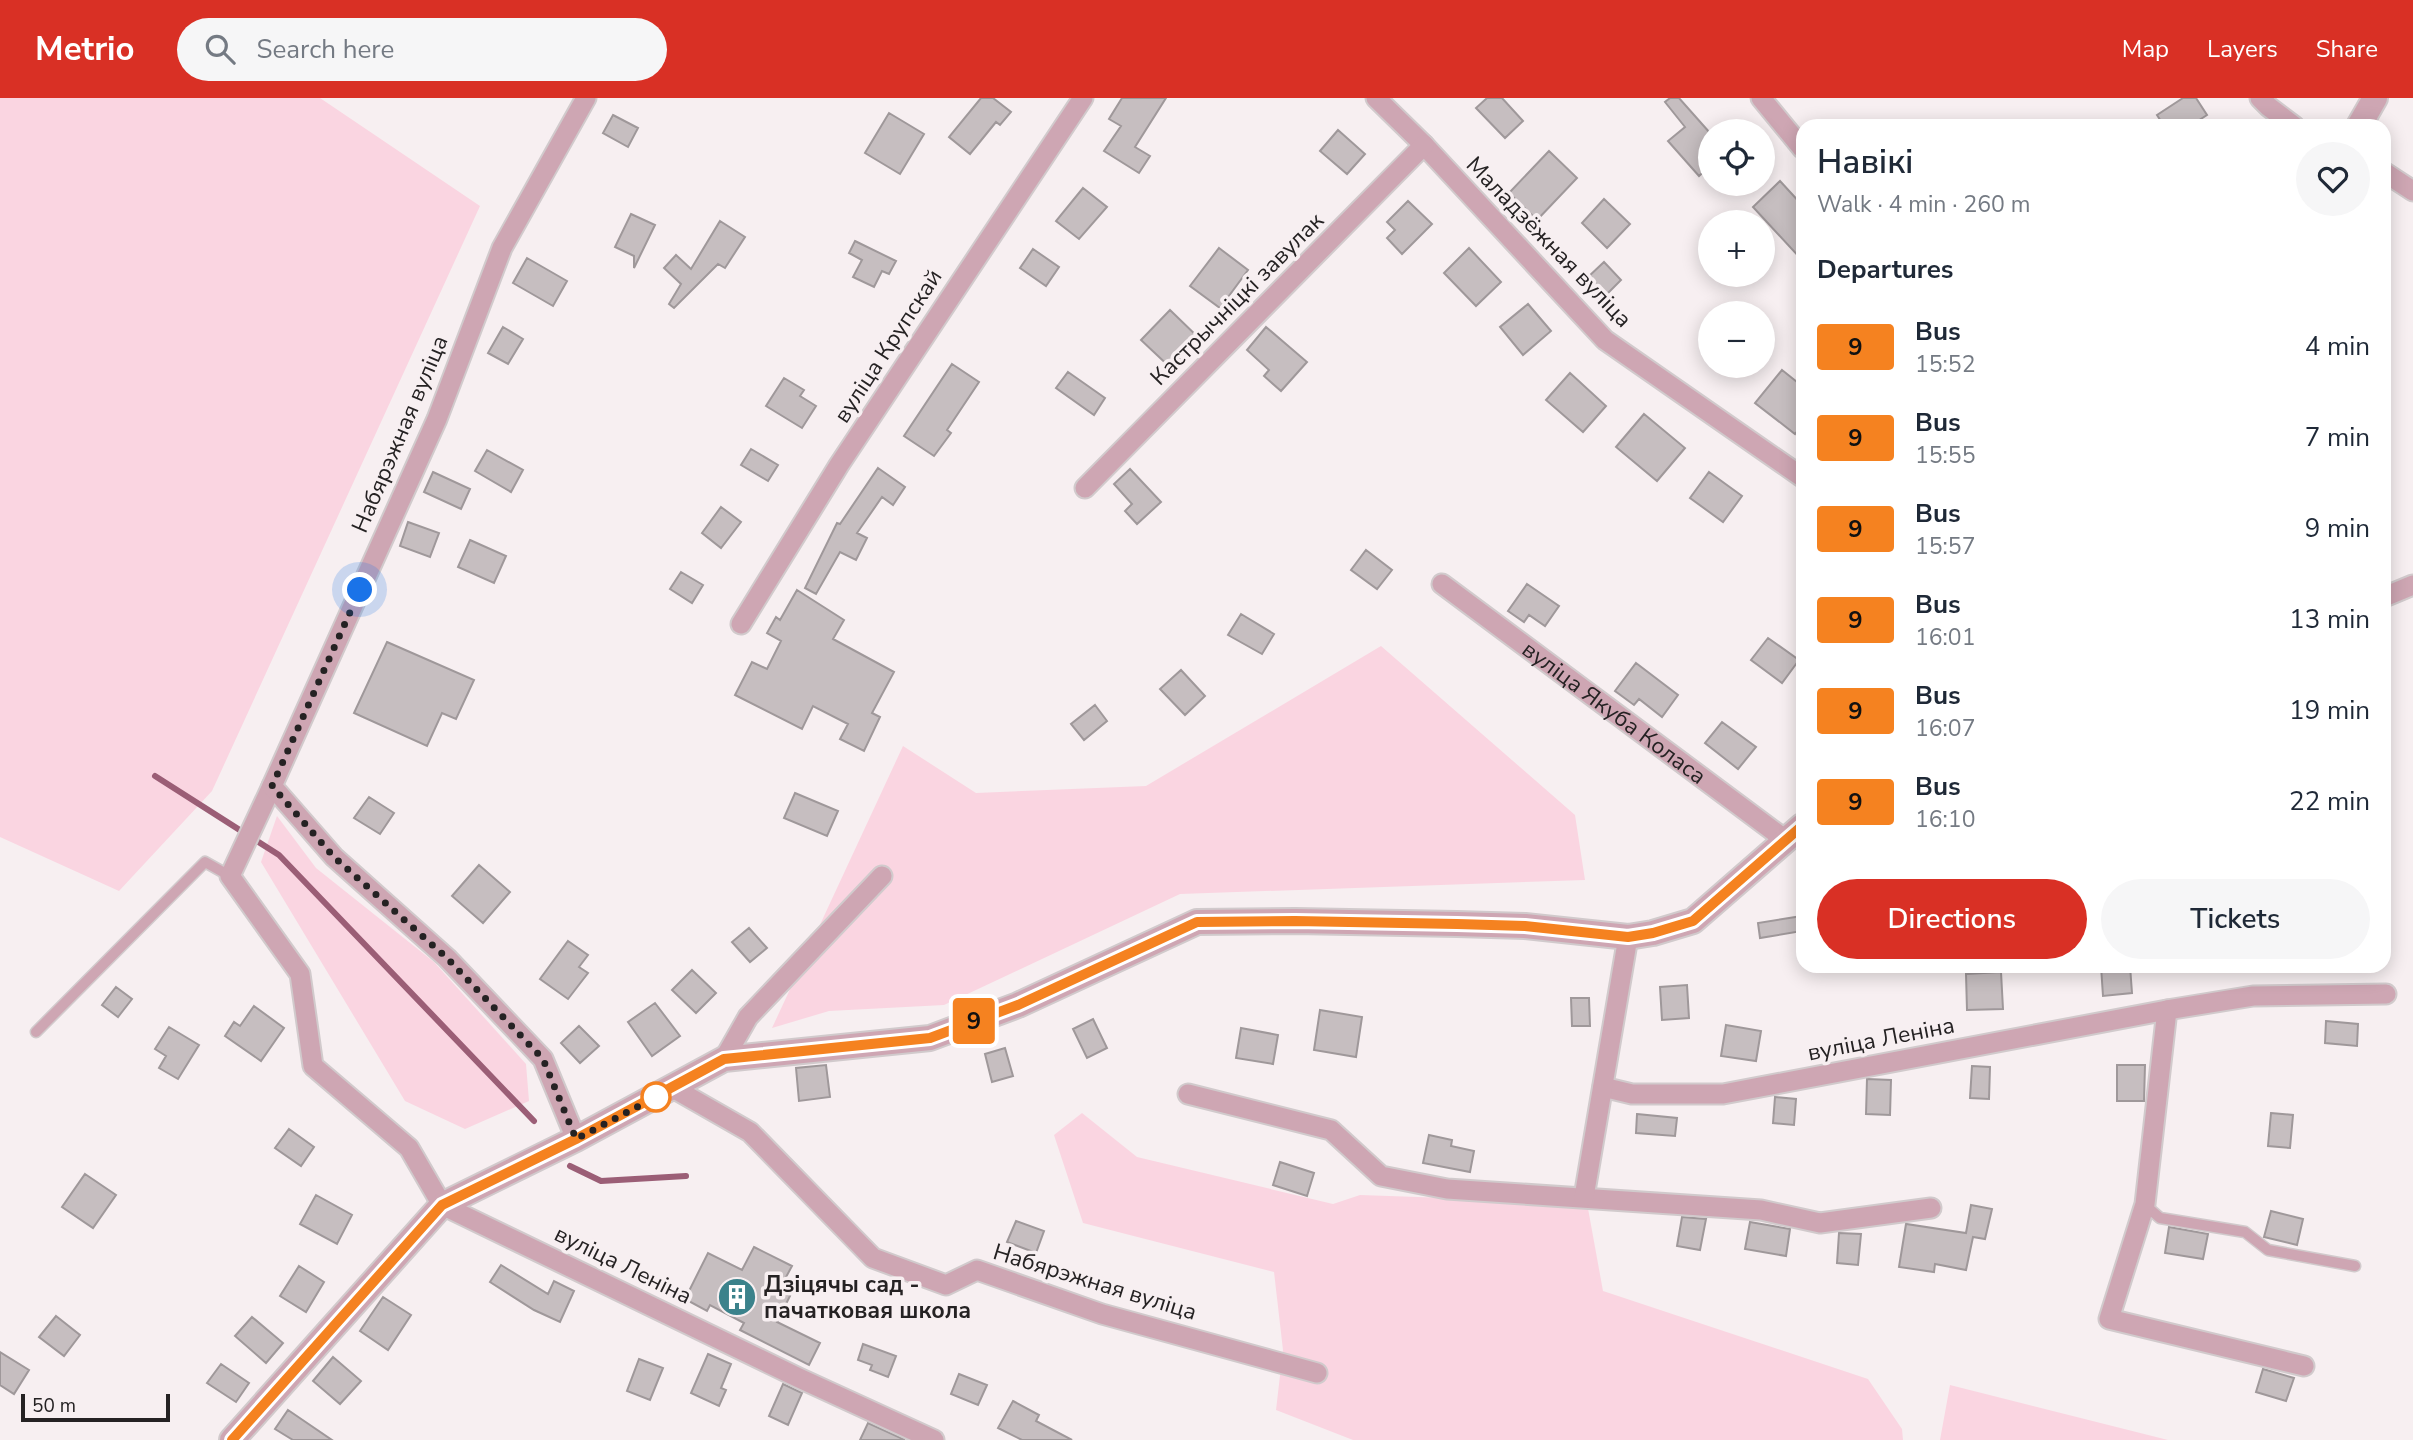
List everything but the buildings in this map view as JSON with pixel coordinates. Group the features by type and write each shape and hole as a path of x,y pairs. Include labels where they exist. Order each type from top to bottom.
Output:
{"street":[{"name":"Набярэжная вуліца","path":"230,876 437,419 502,248 586,98"},
{"name":"вуліца Крупскай","path":"741,624 839,465 1083,98"},
{"name":"Маладзёжная вуліца","path":"1376,98 1424,145 1605,340 1796,473"},
{"path":"1761,98 1796,141"},
{"path":"2260,98 2285,119"},
{"path":"2363,119 2375,98"},
{"name":"Кастрычніцкі завулак","path":"1084,488 1424,145"},
{"path":"2391,177 2413,191"},
{"name":"вуліца Якуба Коласа","path":"442,1205 576,1139 724,1059 930,1038 1018,1005 1197,922 1295,921 1525,926 1628,937 1693,921 1795,834 1442,584"},
{"path":"2391,594 2413,585"},
{"path":"272,786 334,857 447,958 543,1059 576,1139"},
{"path":"230,876 300,974 313,1066 409,1148 442,1205 232,1440"},
{"path":"724,1059 748,1017 882,876"},
{"path":"1584,1197 1628,937"},
{"name":"вуліца Леніна","path":"1604,1087 1632,1094 1723,1094 2253,996 2386,994"},
{"path":"2167,1010 2145,1204 2109,1319 2304,1366"},
{"name":"Набярэжная вуліца","path":"673,1088 750,1132 873,1258 947,1284 977,1270 1102,1314 1317,1373"},
{"path":"1188,1094 1331,1130 1381,1176 1447,1189 1761,1210 1820,1223 1931,1208"},
{"name":"вуліца Леніна","path":"442,1205 799,1378 934,1440"}],"lane":[{"path":"36,1032 205,862 230,876"},
{"path":"2145,1204 2160,1217 2245,1232 2268,1250 2355,1266"}],"shaded area":[{"path":"0,98 320,98 480,206 212,791 119,891 0,837"},
{"path":"1381,646 1575,815 1585,880 1180,894 944,1005 829,1011 772,1028 903,746 976,793 1146,786"},
{"path":"277,816 316,868 434,962 526,1064 529,1101 465,1129 405,1101 261,862"},
{"path":"1082,1113 1137,1157 1333,1204 1360,1195 1587,1203 1603,1291 1868,1379 1902,1429 1903,1440 1353,1440 1276,1410 1283,1350 1274,1272 1083,1223 1054,1135"},
{"path":"1950,1385 2168,1440 1940,1440"}],"waterway":[{"path":"155,776 279,855 534,1121"},
{"path":"570,1166 601,1181 686,1176"}],"bus line":[{"name":"9","path":"232,1440 442,1205 576,1139 724,1059 930,1038 1018,1005 1197,922 1295,921 1525,926 1628,937 1653,933 1693,921 1796,832"}],"place":[{"name":"Дзіцячы сад - пачатковая школа","path":"737,1297"}],"route":[{"path":"360,590 272,786 334,857 447,958 543,1059 576,1139 656,1097"}]}
